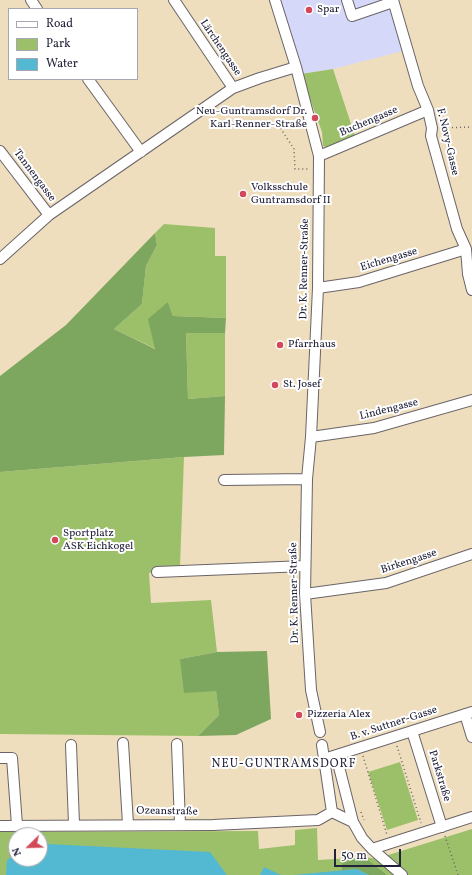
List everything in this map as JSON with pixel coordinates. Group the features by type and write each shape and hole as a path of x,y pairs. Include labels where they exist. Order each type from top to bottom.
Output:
{"street":[{"path":"30,0 36,8"},
{"name":"Lärchengasse","path":"174,0 233,88"},
{"name":"Dr. K. Renner-Straße","path":"275,0 296,67 319,156 318,288 311,437 306,479 305,594 311,690 320,732"},
{"path":"347,0 352,16 393,1"},
{"name":"F. Novy-Gasse","path":"393,1 418,86 428,110 432,128 431,136 457,229 466,249 468,274 472,290"},
{"path":"0,259 49,215 233,88 296,67"},
{"path":"89,80 141,152"},
{"name":"Buchengasse","path":"319,156 428,110"},
{"name":"Tannengasse","path":"0,151 49,215"},
{"name":"Eichengasse","path":"318,288 359,282 466,249"},
{"name":"Lindengasse","path":"311,437 374,428 472,400"},
{"path":"224,480 306,479"},
{"name":"Birkengasse","path":"305,594 386,583 472,554"},
{"path":"157,572 305,566"},
{"path":"469,713 472,736"},
{"name":"B. v. Suttner-Gasse","path":"324,759 469,713"},
{"name":"Parkstraße","path":"412,731 442,827"},
{"path":"123,743 128,824"},
{"path":"177,744 180,824"},
{"path":"71,745 74,824"},
{"path":"322,745 332,812 353,822"},
{"path":"336,755 353,822 362,838 372,849 402,875"},
{"path":"0,758 12,758 17,825"},
{"name":"Ozeanstraße","path":"0,826 74,824 213,825 318,820 332,812"},
{"path":"372,849 472,817"}],"path":[{"path":"310,121 279,126 294,149 295,169 319,169"},
{"path":"432,128 472,127"},
{"path":"395,737 424,832"},
{"path":"360,748 390,842"},
{"path":"442,827 458,875"}],"shaded area":[{"path":"279,0 387,0 403,51 333,69 301,74"}],"green space":[{"path":"333,69 355,136 326,147 323,146 322,132 301,74"},
{"path":"164,224 215,228 215,256 226,256 226,318 173,316 168,302 156,349 114,329 142,304 146,266 157,245 155,233"},
{"path":"155,233 157,245 146,266 142,304 114,329 155,349 148,319 168,302 173,316 226,318 225,333 186,333 188,399 225,396 224,455 0,472 0,376 66,325"},
{"path":"186,333 225,333 225,396 188,399"},
{"path":"184,457 180,567 149,573 151,603 211,600 217,652 180,659 216,691 219,715 198,736 0,734 0,472"},
{"path":"267,651 271,719 236,735 198,736 219,715 216,691 184,693 180,659 217,652"},
{"path":"400,762 418,820 387,830 368,772"},
{"path":"317,828 318,860 352,858 365,859 364,857 379,859 397,875 0,875 0,832 8,832 8,867 48,867 48,832 258,831 259,849 295,845 295,830"},
{"path":"472,829 472,875 407,875 385,856"},
{"path":"364,857 387,875 369,875 357,869 342,870 342,863"}],"water":[{"path":"48,844 210,852 227,875 6,875 8,859 8,867 48,867"},
{"path":"264,867 281,875 260,875"},
{"path":"357,869 369,875 293,875"}],"place":[{"name":"Spar","path":"309,10"},
{"name":"Neu-Guntramsdorf Dr. Karl-Renner-Straße","path":"315,118"},
{"name":"Volksschule Guntramsdorf II","path":"243,194"},
{"name":"Pfarrhaus","path":"280,345"},
{"name":"St. Josef","path":"275,385"},
{"name":"Sportplatz ASK Eichkogel","path":"55,540"},
{"name":"Pizzeria Alex","path":"299,715"}],"district":[{"name":"NEU-GUNTRAMSDORF","path":"284,765"}]}
